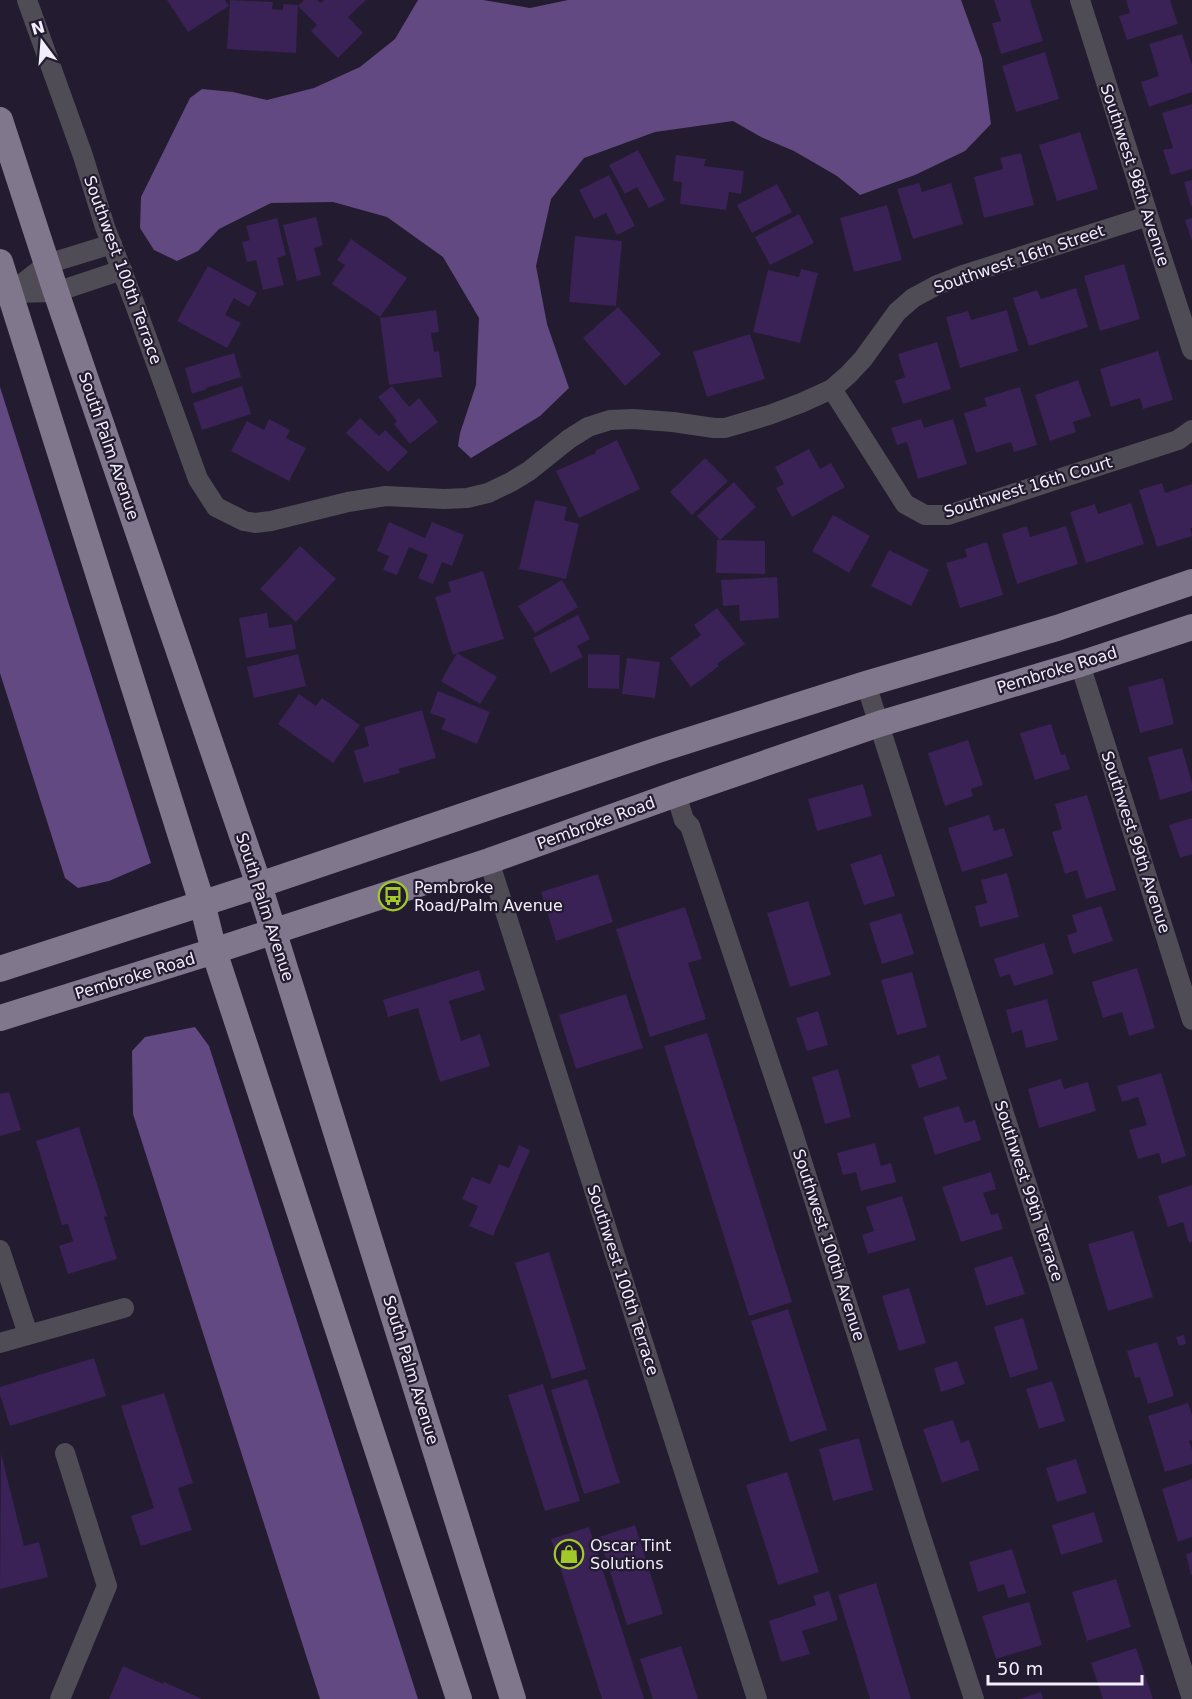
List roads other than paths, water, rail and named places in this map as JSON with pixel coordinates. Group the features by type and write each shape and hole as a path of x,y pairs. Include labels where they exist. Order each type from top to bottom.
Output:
{"main road":[{"name":"South Palm Avenue","path":"0,120 56,292 274,931 513,1699"},
{"path":"0,262 202,903 214,951 459,1699"},
{"path":"0,969 259,885 658,750 867,684 1057,628 1192,582"},
{"name":"Pembroke Road","path":"0,1018 489,861 879,724 1080,664 1192,627"}],"street":[{"name":"Southwest 100th Terrace","path":"27,0 83,156 105,227 198,479 216,507 244,520"},
{"name":"Southwest 98th Avenue","path":"1080,0 1192,350"},
{"name":"Southwest 16th Street","path":"244,520 271,521 348,502 386,496 444,499 467,498 488,493 529,471 588,427 610,420 633,419 725,428 769,416 832,389 862,359 897,312 913,298 937,285 1148,216"},
{"path":"10,292 47,264 112,244"},
{"path":"10,292 56,292 122,270"},
{"name":"Southwest 16th Court","path":"832,389 905,504 925,515 948,514 1185,435"},
{"name":"Southwest 99th Avenue","path":"1080,664 1192,1020"},
{"name":"Southwest 99th Terrace","path":"867,684 1192,1699"},
{"name":"Southwest 100th Avenue","path":"676,794 684,820 690,826 791,1127 974,1699"},
{"name":"Southwest 100th Terrace","path":"489,861 757,1699"},
{"path":"0,1250 28,1334"},
{"path":"0,1343 124,1308"},
{"path":"60,1699 107,1586 65,1453"}],"place":[{"name":"Pembroke Road/Palm Avenue","path":"393,896"},
{"name":"Oscar Tint Solutions","path":"569,1554"}]}
